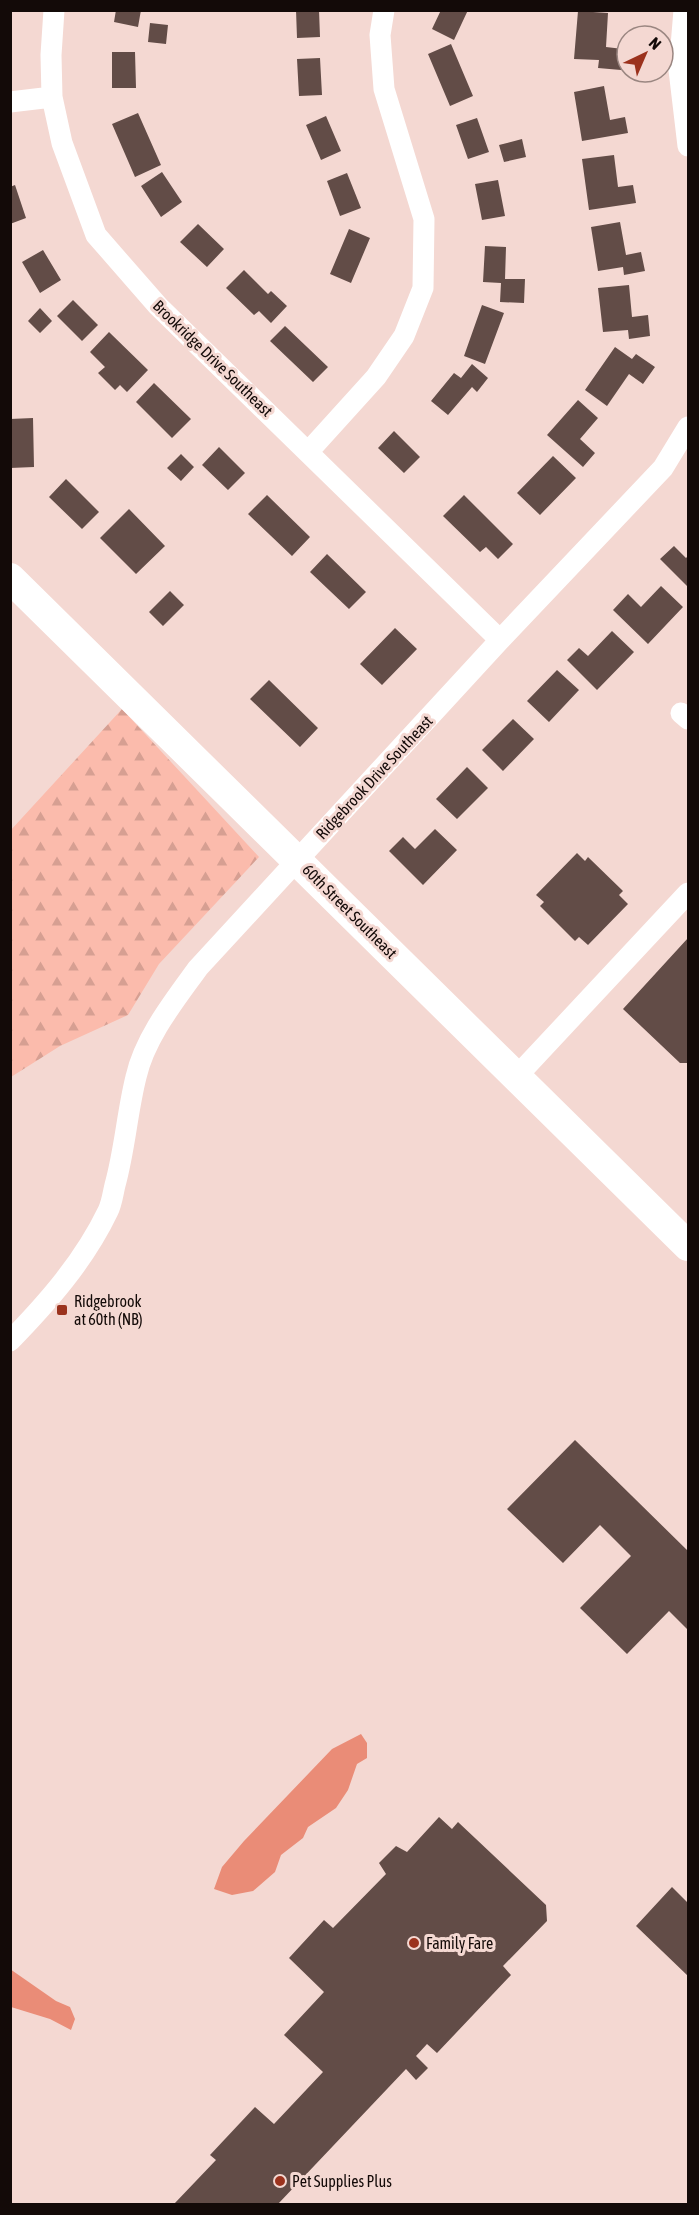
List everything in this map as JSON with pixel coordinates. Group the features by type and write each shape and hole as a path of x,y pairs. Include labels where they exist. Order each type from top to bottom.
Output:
{"main road":[{"name":"60th Street Southeast","path":"10,578 298,859 688,1246"}],"street":[{"name":"Brookridge Drive Southeast","path":"54,10 51,56 52,97 62,143 96,235 158,306 500,640"},
{"path":"309,451 376,377 404,336 423,288 424,219 384,89 380,35 384,10"},
{"path":"684,10 679,70 688,134"},
{"path":"10,102 52,97"},
{"name":"Ridgebrook Drive Southeast","path":"10,1341 54,1295 82,1255 109,1209 124,1153 136,1075 150,1041 198,968 500,640 663,468 688,428"},
{"path":"517,1076 688,893"}],"green space":[{"path":"122,709 259,857 159,964 128,1015 60,1046 11,1077 10,831"}],"shaded area":[{"path":"361,1734 367,1743 367,1758 357,1764 348,1790 336,1808 308,1827 303,1838 281,1855 275,1872 253,1891 232,1895 214,1889 222,1867 244,1841 332,1749"},
{"path":"10,1969 56,2001 70,2007 75,2019 71,2030 50,2019 11,2007"}],"building":[{"path":"116,10 141,10 138,27 114,22"},
{"path":"296,10 319,10 320,37 297,38"},
{"path":"441,10 468,10 454,40 432,29"},
{"path":"578,11 608,13 606,47 615,48 615,69 598,68 599,60 574,59"},
{"path":"150,23 168,25 166,44 148,42"},
{"path":"451,44 473,96 450,106 428,54"},
{"path":"112,52 135,52 136,88 112,88"},
{"path":"320,58 322,95 299,96 297,59"},
{"path":"604,86 610,120 625,117 628,133 582,141 574,92"},
{"path":"138,113 161,165 135,177 112,124"},
{"path":"326,116 341,151 321,160 306,125"},
{"path":"477,118 489,152 468,159 456,125"},
{"path":"522,139 526,157 504,162 499,145"},
{"path":"614,155 618,187 633,185 636,203 589,210 582,159"},
{"path":"162,172 182,202 161,217 141,186"},
{"path":"347,173 361,208 340,216 327,181"},
{"path":"498,180 505,216 482,220 475,184"},
{"path":"15,185 26,218 10,224 10,187"},
{"path":"620,222 626,255 641,252 645,271 624,275 623,267 598,271 591,227"},
{"path":"198,224 224,249 207,267 180,242"},
{"path":"349,229 370,238 351,283 330,274"},
{"path":"485,246 506,247 505,279 525,279 524,303 500,302 501,283 483,282"},
{"path":"43,250 61,280 40,293 22,262"},
{"path":"244,270 268,294 271,291 287,306 271,323 259,311 254,315 226,288"},
{"path":"629,285 632,317 648,315 650,336 629,339 628,330 603,332 598,288"},
{"path":"73,300 98,325 82,341 57,316"},
{"path":"482,305 504,313 485,364 464,356"},
{"path":"40,308 52,321 40,333 28,321"},
{"path":"285,326 328,367 313,382 270,341"},
{"path":"109,332 148,370 127,392 120,385 115,390 98,373 105,367 90,352"},
{"path":"615,347 632,359 636,354 655,367 643,384 629,374 607,406 585,390"},
{"path":"472,364 488,378 477,392 472,387 448,415 431,401 454,373 461,378"},
{"path":"154,383 191,419 172,438 136,402"},
{"path":"578,400 598,418 580,439 595,453 583,467 547,435"},
{"path":"33,418 34,467 10,468 10,419"},
{"path":"394,431 420,457 404,473 378,448"},
{"path":"219,447 245,473 228,490 202,465"},
{"path":"181,454 194,467 181,481 167,468"},
{"path":"553,456 576,478 540,515 517,493"},
{"path":"66,479 99,512 82,529 49,497"},
{"path":"267,495 310,537 292,556 248,514"},
{"path":"464,495 513,544 498,559 486,547 480,552 443,516"},
{"path":"129,509 165,546 136,574 100,538"},
{"path":"674,546 686,558 688,556 688,587 660,559"},
{"path":"327,554 366,592 349,609 310,572"},
{"path":"661,586 683,607 648,644 613,610 628,594 641,607"},
{"path":"170,591 184,605 163,626 149,612"},
{"path":"395,628 417,649 382,685 360,664"},
{"path":"612,631 634,652 597,690 567,660 579,648 588,656"},
{"path":"557,670 579,690 549,722 527,701"},
{"path":"269,680 318,728 300,747 250,699"},
{"path":"513,719 534,739 503,771 482,750"},
{"path":"467,767 488,788 457,819 436,799"},
{"path":"435,829 457,850 423,885 389,851 403,837 415,849"},
{"path":"577,853 585,861 588,857 623,891 619,895 628,904 588,945 579,937 575,941 540,906 544,902 536,895"},
{"path":"688,938 688,1063 680,1063 623,1009"},
{"path":"575,1440 688,1551 688,1630 669,1611 627,1654 580,1608 631,1556 600,1525 563,1563 507,1509"},
{"name":"Family Fare","path":"439,1817 452,1829 458,1822 546,1905 547,1921 503,1966 511,1975 437,2053 427,2044 416,2056 428,2068 416,2080 406,2069 278,2204 174,2204 216,2160 210,2155 255,2107 274,2124 323,2072 284,2035 324,1992 289,1958 324,1920 333,1928 386,1874 379,1863 396,1846 407,1852"},
{"path":"672,1887 688,1903 688,1976 636,1926"}],"place":[{"name":"Ridgebrook at 60th (NB)","path":"62,1310"},
{"name":"Family Fare","path":"414,1943"},
{"name":"Pet Supplies Plus","path":"280,2181"}]}
